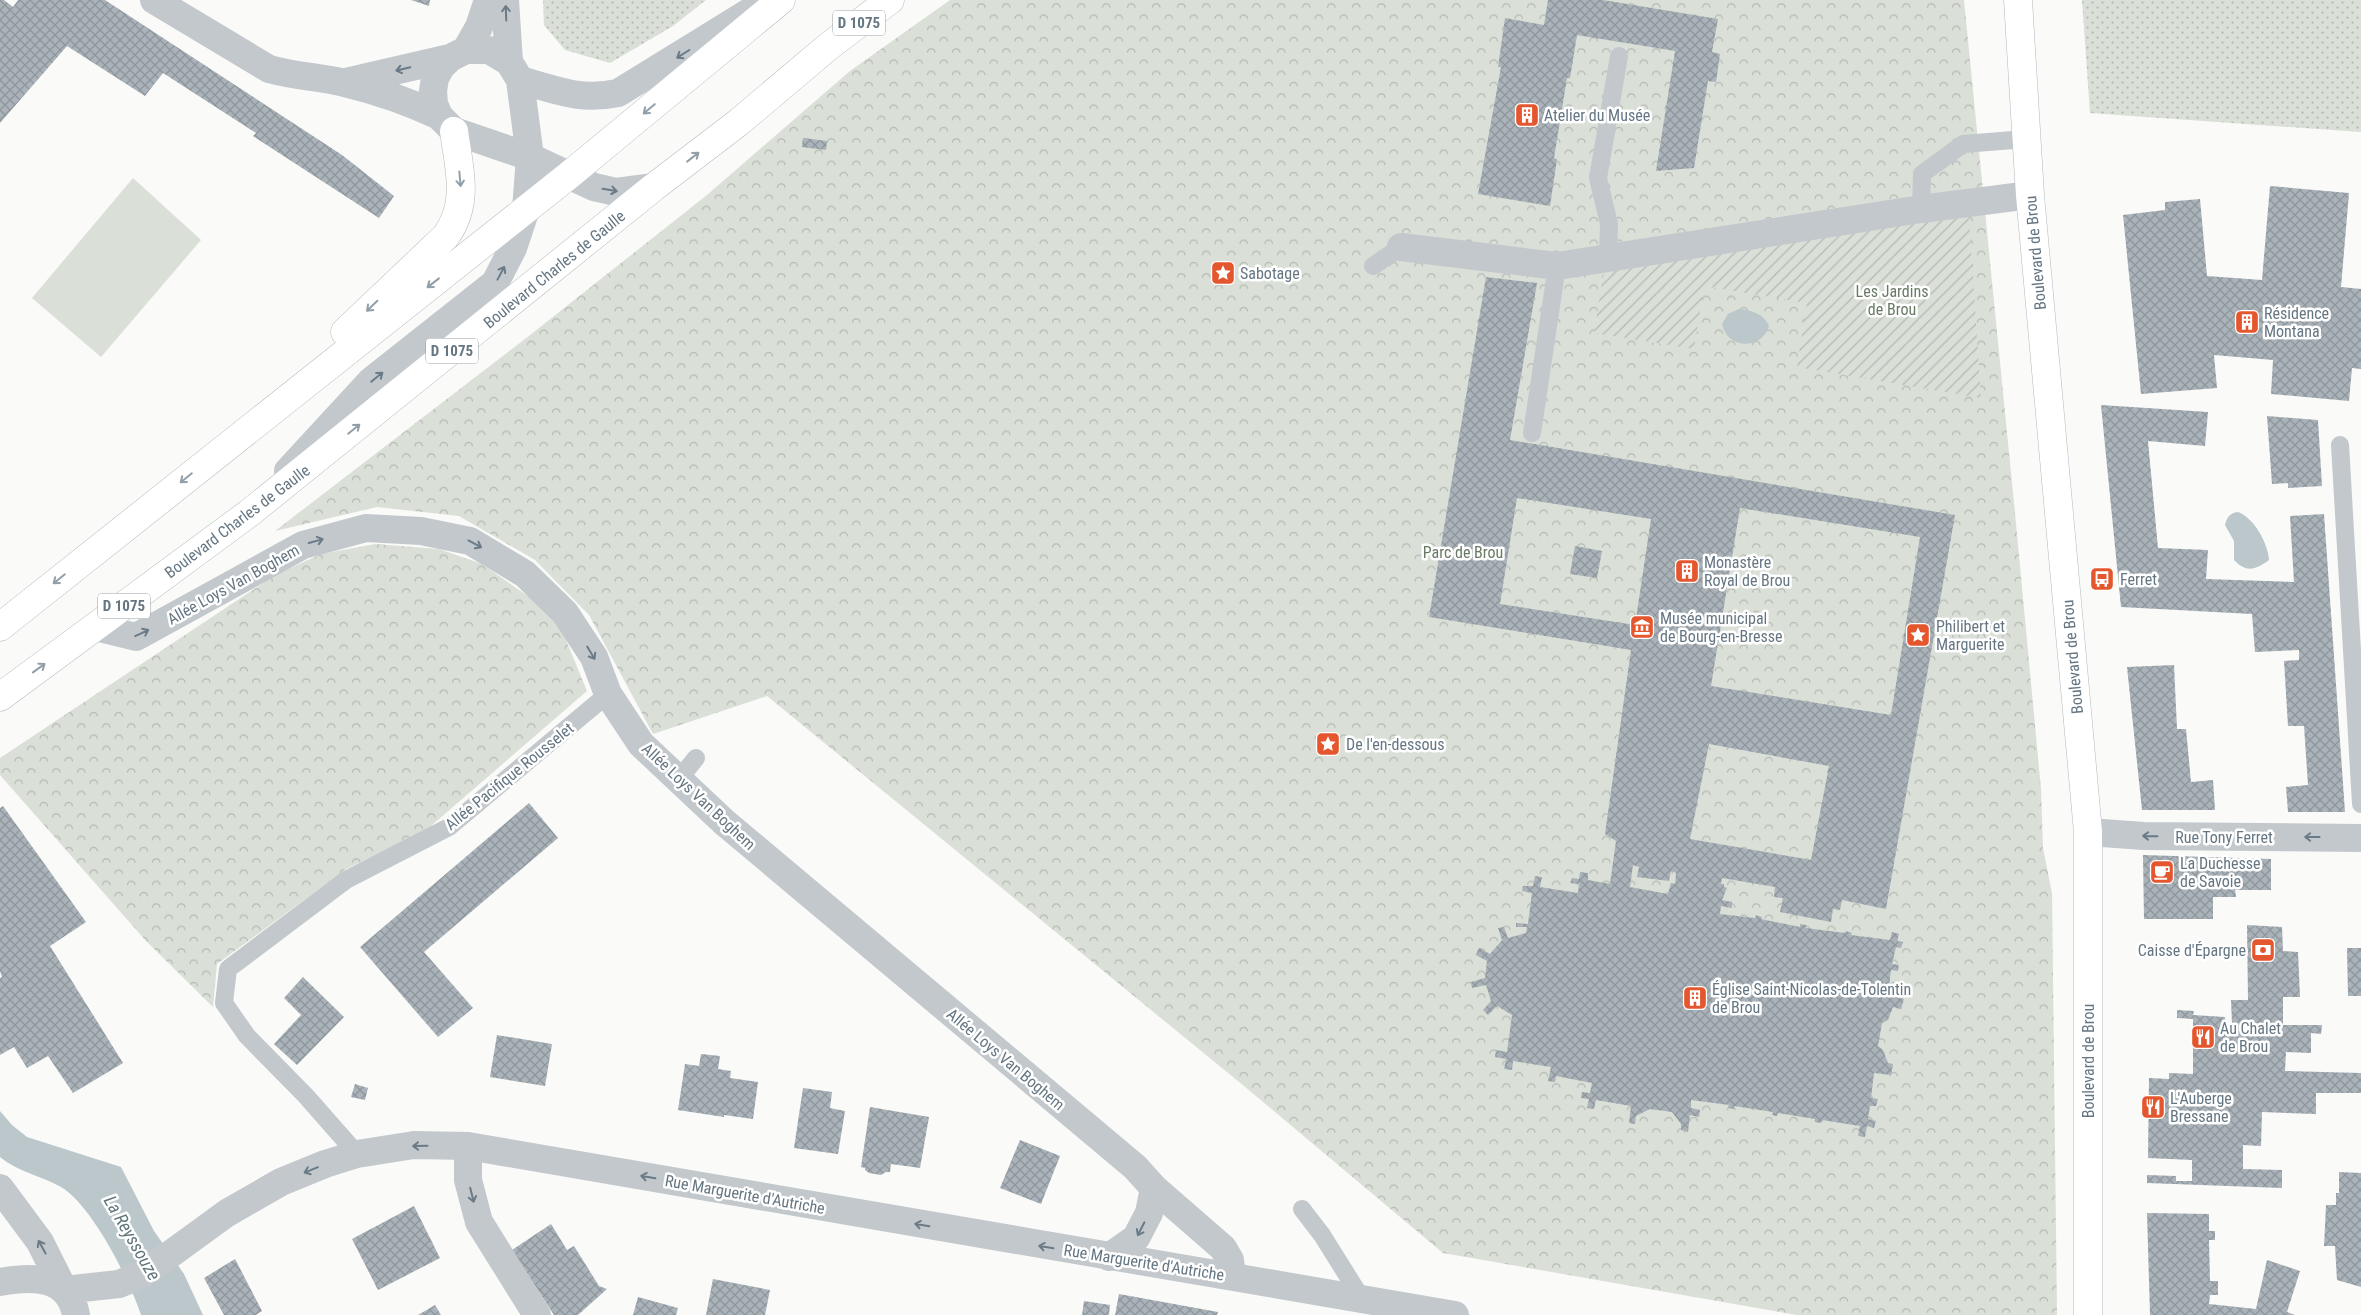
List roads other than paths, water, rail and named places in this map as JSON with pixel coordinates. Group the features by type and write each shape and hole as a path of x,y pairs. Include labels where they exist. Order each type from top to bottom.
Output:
{"main road":[{"path":"0,627 568,176 781,0"},
{"name":"Boulevard Charles de Gaulle","path":"0,697 248,514 654,187 739,122 829,46 890,0"},
{"name":"Boulevard de Brou","path":"2018,0 2030,195 2088,832 2088,1315"},
{"path":"224,448 446,236 456,222 460,210 461,182 456,128"}],"street":[{"path":"154,0 268,69 289,75 343,83 387,94 456,128 530,157 594,187 616,192 654,187"},
{"path":"488,0 479,26 458,54 441,67 435,78 434,104 456,128 490,136 502,130 512,121 519,109 517,79"},
{"path":"248,514 371,381 495,283 513,248 526,209 530,157 505,0"},
{"path":"343,83 458,54 489,50 517,79 577,96 598,98 618,93 769,0"},
{"path":"1401,247 1557,266 1921,209 2030,195"},
{"name":"Allée Loys Van Boghem","path":"95,627 136,637 303,545 366,528 422,531 470,541 524,574 565,613 594,657 608,694 641,744 724,822 1127,1161 1154,1188 1223,1248 1230,1260 1232,1276"},
{"name":"Rue Tony Ferret","path":"2088,832 2144,836 2361,838"},
{"name":"Rue Marguerite d'Autriche","path":"64,1290 119,1284 143,1274 227,1213 281,1182 357,1154 414,1145 468,1146 1455,1315"},
{"path":"468,1146 468,1180 479,1222 537,1315"},
{"path":"0,1188 40,1242 64,1290 74,1302 76,1315"},
{"path":"1109,1257 1136,1238 1149,1213 1154,1188"},
{"path":"0,1282 24,1278 52,1282 64,1290"}],"lane":[{"path":"1608,258 1609,224 1598,178 1619,56"},
{"path":"1921,209 1922,174 1963,144 2026,139"},
{"path":"1373,266 1401,247"},
{"path":"1532,433 1557,266"},
{"path":"2340,445 2361,804"},
{"name":"Allée Pacifique Rousselet","path":"357,1154 306,1096 247,1036 224,1003 228,970 346,880 449,827 608,694"},
{"path":"679,779 696,758"},
{"path":"1302,1209 1322,1235 1362,1299"}],"water":[{"path":"1739,309 1757,313 1767,322 1769,326 1759,340 1744,344 1730,338 1725,332 1722,324 1728,314"},
{"path":"2238,512 2255,525 2266,546 2269,560 2255,568 2243,567 2234,560 2234,541 2225,525 2232,513"},
{"name":"La Reyssouze","path":"0,1111 12,1125 27,1137 121,1167 154,1231 184,1274 203,1315 141,1315 119,1264 97,1226 73,1196 61,1187 22,1170 0,1157"}],"place":[{"name":"Atelier du Musée","path":"1527,115"},
{"name":"Sabotage","path":"1223,273"},
{"name":"Résidence Montana","path":"2247,322"},
{"name":"Monastère Royal de Brou","path":"1687,571"},
{"name":"Ferret","path":"2102,579"},
{"name":"Musée municipal de Bourg-en-Bresse","path":"1642,627"},
{"name":"Philibert et Marguerite","path":"1918,635"},
{"name":"De l'en-dessous","path":"1328,744"},
{"name":"La Duchesse de Savoie","path":"2162,872"},
{"name":"Caisse d'Épargne","path":"2263,950"},
{"name":"Église Saint-Nicolas-de-Tolentin de Brou","path":"1695,998"},
{"name":"Au Chalet de Brou","path":"2203,1037"},
{"name":"L'Auberge Bressane","path":"2153,1107"}],"park label":[{"name":"Les Jardins de Brou","path":"1892,300"},
{"name":"Parc de Brou","path":"1463,552"}]}
